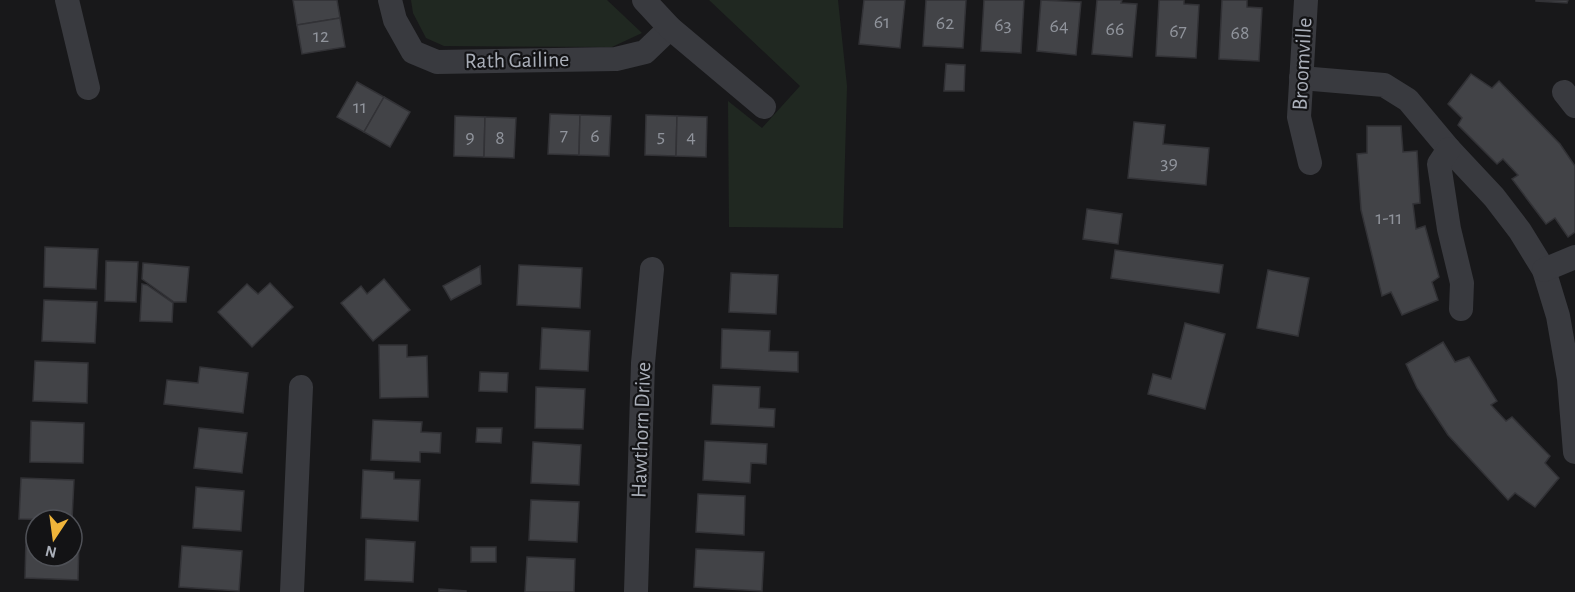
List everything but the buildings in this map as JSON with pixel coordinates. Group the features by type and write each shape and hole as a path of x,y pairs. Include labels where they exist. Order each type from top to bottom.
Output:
{"street":[{"path":"67,0 88,88"},
{"name":"Rath Gailine","path":"390,0 395,20 413,52 436,62 616,59 645,52 670,28"},
{"path":"644,0 670,28 764,107"},
{"name":"Broomville","path":"1306,0 1299,117 1310,163"},
{"path":"1301,78 1384,85 1408,100 1449,149 1494,197 1520,231 1544,270 1558,316 1569,379 1575,452"},
{"path":"1449,149 1439,164 1449,229 1462,283 1461,309"},
{"path":"1544,270 1575,257"},
{"name":"Hawthorn Drive","path":"636,592 643,363 652,269"},
{"path":"292,592 302,387"}],"shaded area":[{"path":"411,0 607,0 642,33 612,47 444,46 426,38 413,13"},
{"path":"709,0 838,0 847,86 843,228 729,227 728,101 762,128 800,86"}]}
